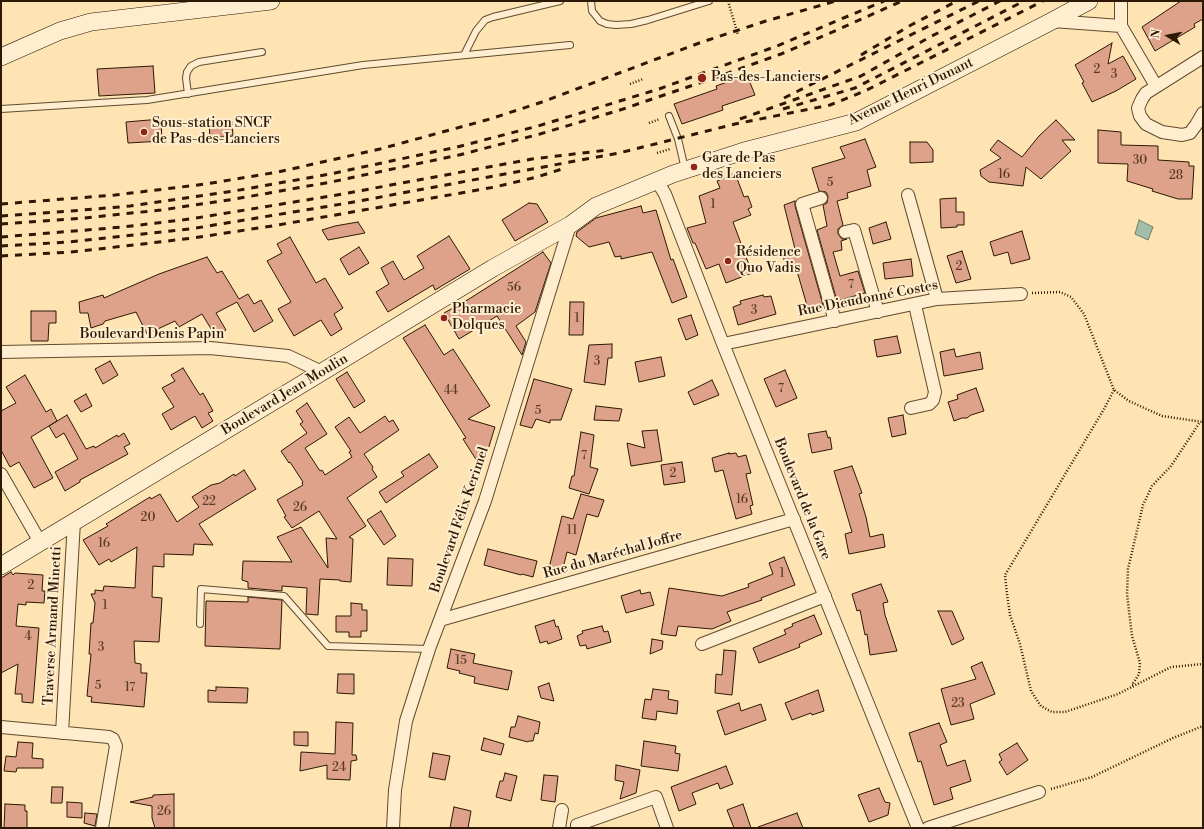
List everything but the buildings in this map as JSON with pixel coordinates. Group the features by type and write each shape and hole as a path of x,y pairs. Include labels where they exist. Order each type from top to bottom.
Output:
{"street":[{"path":"1,57 60,31 91,22 271,1"},
{"name":"Avenue Henri Dunant","path":"570,225 596,206 686,170 744,151 856,122 1089,1"},
{"path":"1121,1 1121,26 1156,86"},
{"path":"1052,21 1121,26"},
{"path":"1203,56 1146,93 1138,108 1140,116 1146,124 1162,132 1182,135 1190,132 1203,113"},
{"name":"Boulevard de la Gare","path":"657,181 665,194 723,344 918,828"},
{"path":"908,195 937,299"},
{"path":"821,198 802,204 836,321"},
{"name":"Boulevard Jean Moulin","path":"1,566 492,268 570,225"},
{"name":"Boulevard Félix Kerimel","path":"393,828 395,790 406,721 429,649 485,501 570,225"},
{"path":"846,232 854,230 878,312"},
{"name":"Rue Dieudonné Costes","path":"723,344 915,305 937,299 1020,294"},
{"path":"911,408 929,404 933,400 935,392 915,305"},
{"name":"Boulevard Denis Papin","path":"1,352 210,348 288,356 322,372"},
{"path":"1,474 40,542"},
{"name":"Rue du Maréchal Joffre","path":"440,620 794,519"},
{"name":"Traverse Armand Minetti","path":"62,733 74,522"},
{"path":"702,644 825,596"},
{"path":"1,727 109,737 113,739 116,746 102,828"},
{"path":"928,828 1039,792"},
{"path":"577,828 577,825 656,797 667,828"},
{"path":"559,828 562,810"}],"lane":[{"path":"464,55 476,31 484,20 560,1"},
{"path":"591,1 592,11 600,21 607,24 616,25 631,24 648,20 709,1"},
{"path":"1,109 147,100 363,65 570,45"},
{"path":"188,94 186,78 191,66 198,62 262,52"},
{"path":"666,117 678,138 686,170"},
{"path":"200,624 201,589 284,596 328,646 429,649"}],"path":[{"path":"728,1 738,36"},
{"path":"630,84 643,79"},
{"path":"649,123 666,117"},
{"path":"657,153 672,149"},
{"path":"1020,294 1060,292 1071,297 1084,314 1114,390 1129,401 1162,416 1202,422 1171,466 1152,486 1143,505 1128,569 1127,594 1132,636 1140,663 1139,674 1132,685 1138,684"},
{"path":"1114,390 1005,575 1006,594 1010,615 1020,644 1031,691 1041,706 1052,712 1065,712 1118,694 1171,667 1203,664"},
{"path":"1039,792 1092,777 1173,738 1203,726"}],"shaded area":[{"path":"1139,220 1153,227 1148,240 1135,234"}],"railway":[{"path":"1,204 115,195 206,184 278,172 380,149 490,119 542,102 702,42 766,21 836,1"},
{"path":"1,216 130,206 234,191 330,174 457,147 538,126 659,89 777,46 884,1"},
{"path":"1,224 84,218 161,210 235,199 331,182 459,155 540,134 620,110 717,77 781,54 902,1"},
{"path":"861,55 911,25 957,1"},
{"path":"784,98 979,1"},
{"path":"740,119 861,76 930,37 1000,1"},
{"path":"783,109 855,88 1024,1"},
{"path":"1,246 69,242 190,229 348,203 619,153 735,124 830,105 865,91 1043,1"},
{"path":"1,237 123,227 190,219 337,195 532,159 608,150"},
{"path":"1,256 71,252 134,245 278,225 495,187 537,177 565,168"}],"place":[{"name":"Pas-des-Lanciers","path":"702,78"},
{"name":"Sous-station SNCF de Pas-des-Lanciers","path":"144,132"},
{"name":"Gare de Pas des Lanciers","path":"694,167"},
{"name":"Résidence Quo Vadis","path":"728,261"},
{"name":"Pharmacie Dolques","path":"444,318"}]}
